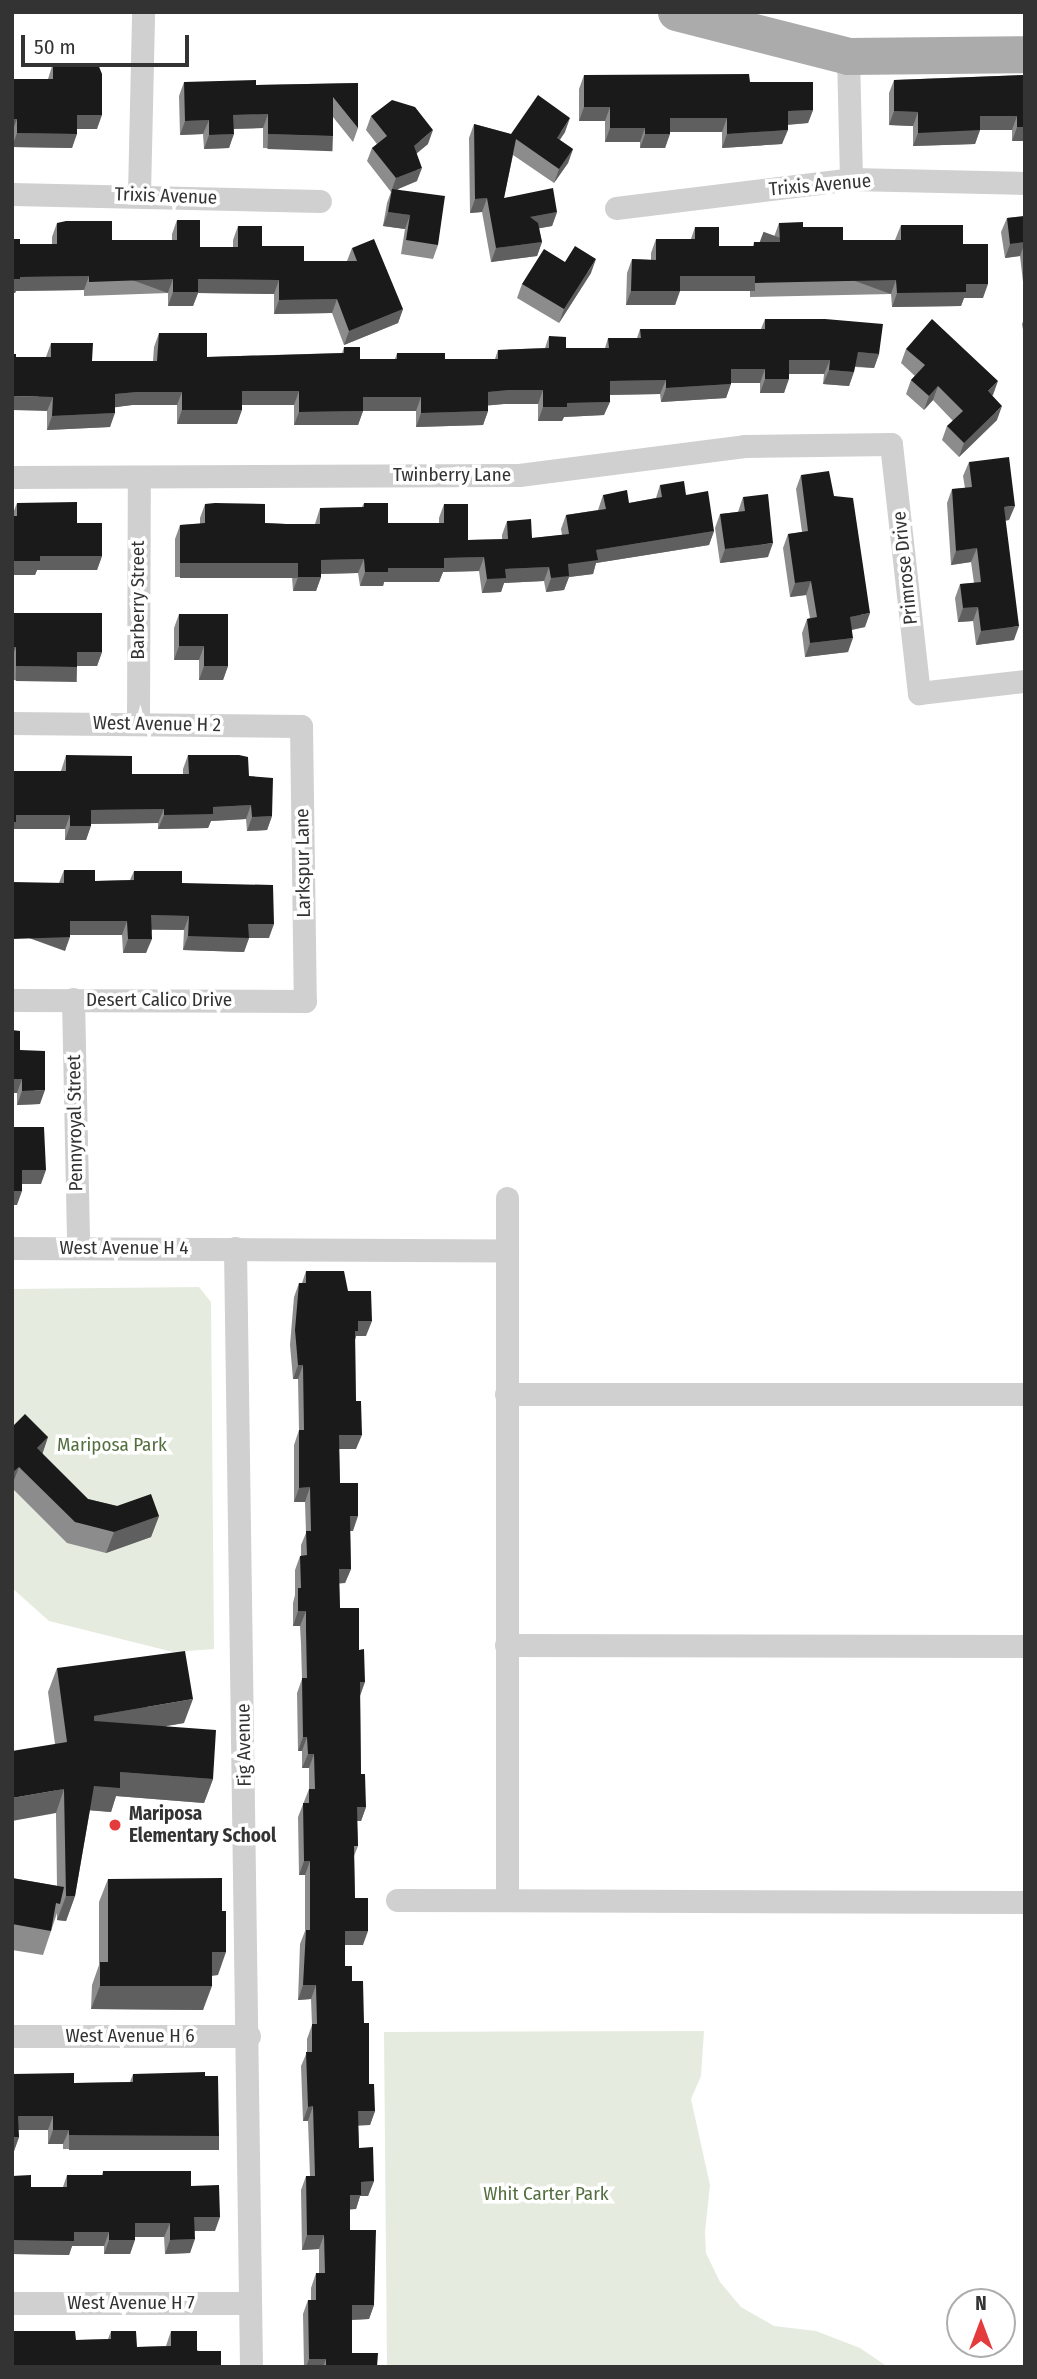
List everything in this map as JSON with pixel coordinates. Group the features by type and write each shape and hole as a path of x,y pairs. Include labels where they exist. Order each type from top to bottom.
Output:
{"main road":[{"path":"676,12 848,56 1025,54"}],"street":[{"path":"139,194 143,12"},
{"path":"848,56 851,179"},
{"name":"Trixis Avenue","path":"616,208 851,179 1025,183"},
{"name":"Trixis Avenue","path":"12,194 139,194 320,201"},
{"name":"Twinberry Lane","path":"12,477 519,475 744,446 891,444"},
{"name":"Primrose Drive","path":"891,444 919,693 1025,681"},
{"name":"Barberry Street","path":"138,723 139,477"},
{"name":"West Avenue H 2","path":"12,723 301,726"},
{"name":"Larkspur Lane","path":"301,726 305,1000"},
{"name":"Pennyroyal Street","path":"73,999 78,1248"},
{"name":"Desert Calico Drive","path":"12,1000 305,1000"},
{"path":"507,1198 507,1899"},
{"name":"West Avenue H 4","path":"12,1248 507,1251"},
{"name":"Fig Avenue","path":"235,1248 251,2367"},
{"path":"506,1394 1025,1394"},
{"path":"506,1644 1025,1646"},
{"path":"397,1900 1025,1902"},
{"name":"West Avenue H 6","path":"12,2036 248,2036"},
{"name":"West Avenue H 7","path":"12,2303 249,2303"}],"green space":[{"name":"Mariposa Park","path":"199,1287 211,1302 214,1649 173,1652 49,1621 12,1588 12,1289"},
{"name":"Whit Carter Park","path":"704,2031 701,2076 691,2099 710,2185 705,2232 706,2253 720,2282 741,2307 774,2326 816,2331 860,2348 888,2367 387,2367 384,2032"}],"building":[{"path":"53,63 98,64 102,74 102,115 77,115 77,134 17,133 17,119 12,119 12,79 53,79"},
{"path":"749,74 750,82 813,82 813,110 788,111 788,130 727,134 727,118 670,118 670,134 645,134 645,128 610,128 610,107 584,107 584,75"},
{"path":"1025,75 1025,127 1017,127 1017,116 980,116 980,130 918,133 918,112 894,111 894,80"},
{"path":"256,80 256,85 358,83 358,128 333,97 333,136 268,134 268,114 233,115 234,134 209,135 209,120 185,121 184,82"},
{"path":"538,95 570,118 557,138 573,149 559,169 516,139 504,198 553,188 557,212 530,217 538,223 542,242 496,248 487,198 475,199 474,124 511,134"},
{"path":"392,100 415,107 433,130 414,146 422,168 396,178 372,148 387,136 371,116"},
{"path":"392,189 445,196 438,245 406,240 410,215 388,212"},
{"path":"1025,216 1025,242 1010,244 1007,218"},
{"path":"177,220 200,220 200,247 238,247 238,226 262,226 262,246 304,246 304,261 357,261 352,248 374,239 403,309 349,331 337,299 279,300 279,280 198,279 198,292 173,292 173,279 89,282 89,276 12,279 12,239 20,239 20,244 57,244 57,223 112,221 112,240 177,240"},
{"path":"803,222 803,227 843,227 843,240 901,240 901,225 963,225 963,244 988,244 988,284 966,284 966,292 897,293 896,280 755,283 755,276 680,276 680,291 631,291 632,259 656,260 656,239 695,239 695,227 719,227 719,246 754,246 754,242 780,242 779,223"},
{"path":"575,246 596,259 564,309 522,284 544,249 565,262"},
{"path":"765,319 825,319 883,324 879,354 858,352 854,372 829,370 830,360 789,360 789,379 765,379 765,369 731,369 731,384 666,388 666,380 610,381 610,402 567,403 567,407 543,407 543,390 488,392 488,411 421,413 421,397 363,397 363,411 299,412 299,391 242,391 242,410 182,410 182,392 137,392 115,394 115,413 52,416 53,397 12,396 12,354 16,354 16,357 51,357 51,343 93,343 92,361 157,361 159,333 207,333 207,357 344,353 344,347 360,347 360,359 397,359 397,353 445,353 445,359 498,359 498,350 549,348 549,336 566,337 566,348 609,348 608,338 641,338 640,329 765,329"},
{"path":"932,319 998,381 988,391 1002,406 964,443 947,426 963,411 938,386 929,396 911,380 925,365 906,349"},
{"path":"1009,457 1015,506 1004,507 1019,626 981,631 978,607 963,608 960,584 981,582 977,548 956,551 952,489 972,487 969,462"},
{"path":"829,471 834,496 853,498 870,613 850,617 853,638 810,643 807,619 817,617 811,581 795,583 788,534 808,531 801,475"},
{"path":"684,481 686,495 708,491 714,531 596,550 598,560 568,564 569,576 551,578 549,567 505,569 506,578 487,579 484,557 444,558 444,568 388,568 388,572 365,572 364,559 321,560 321,577 298,577 298,563 180,563 180,525 205,523 205,504 265,504 265,523 320,524 320,508 364,507 364,503 388,503 388,523 444,523 444,504 468,504 468,540 508,539 507,521 531,519 532,538 569,534 566,515 606,509 603,495 627,490 629,503 662,497 660,485"},
{"path":"768,494 773,543 725,549 720,514 745,511 743,497"},
{"path":"77,502 77,523 102,523 102,556 40,556 40,561 12,561 12,516 17,516 17,503"},
{"path":"12,613 102,613 102,652 77,652 77,667 16,666 16,647 12,647"},
{"path":"179,614 228,614 228,666 204,666 204,646 179,646"},
{"path":"66,755 132,756 132,774 189,774 188,755 248,757 249,776 273,778 272,816 252,817 251,805 213,807 213,814 164,815 164,809 91,810 91,826 70,826 70,815 16,815 16,822 12,822 12,771 66,771"},
{"path":"64,870 95,870 95,881 134,880 134,871 182,871 182,883 273,885 274,924 248,924 249,938 188,936 189,916 151,915 152,939 128,939 127,921 70,921 70,937 12,939 12,882 64,883"},
{"path":"12,1030 20,1031 20,1050 45,1051 45,1090 22,1091 22,1079 12,1079"},
{"path":"12,1127 44,1127 46,1170 22,1170 22,1191 12,1191"},
{"path":"306,1271 344,1271 348,1291 371,1291 372,1321 358,1321 358,1331 355,1331 356,1401 361,1401 362,1435 339,1435 340,1483 358,1483 358,1516 350,1516 351,1569 339,1569 340,1608 359,1608 359,1650 364,1649 365,1682 360,1682 361,1774 365,1774 366,1807 357,1807 358,1846 354,1846 355,1898 368,1898 368,1931 345,1931 345,1966 352,1966 352,1981 363,1981 364,2023 369,2023 369,2084 374,2084 375,2111 358,2111 359,2148 373,2147 374,2181 361,2182 361,2195 350,2195 350,2230 376,2230 374,2305 352,2305 352,2353 378,2353 377,2367 326,2367 326,2359 309,2359 308,2300 316,2300 316,2273 325,2273 324,2235 307,2235 306,2176 315,2176 313,2106 308,2107 306,2052 312,2052 312,2024 317,2024 316,1985 303,1985 306,1930 310,1930 310,1861 304,1861 303,1803 309,1803 309,1789 315,1789 314,1754 308,1754 307,1737 303,1737 302,1678 307,1678 306,1611 298,1611 298,1588 301,1588 300,1556 307,1555 306,1531 311,1531 310,1487 299,1488 299,1430 304,1430 303,1365 298,1365 295,1330 299,1283 306,1283"},
{"path":"25,1414 48,1437 37,1448 88,1499 117,1506 151,1494 159,1516 114,1532 75,1522 19,1467 12,1473 12,1423 14,1425"},
{"path":"185,1651 193,1699 94,1716 94,1721 216,1730 213,1779 120,1772 120,1788 94,1786 75,1896 66,1896 64,1789 12,1798 12,1751 67,1742 57,1668"},
{"path":"12,1878 64,1887 60,1904 56,1903 51,1931 12,1924"},
{"path":"222,1878 222,1911 226,1911 226,1952 212,1952 212,1986 100,1986 100,1962 108,1962 108,1879"},
{"path":"205,2072 205,2076 218,2076 219,2136 69,2135 69,2130 53,2130 53,2116 18,2116 19,2137 12,2137 12,2074 74,2073 74,2083 133,2082 133,2074"},
{"path":"103,2171 191,2171 191,2186 219,2185 220,2217 194,2217 195,2239 170,2240 170,2223 135,2223 135,2240 109,2240 109,2232 74,2232 74,2241 13,2240 12,2176 31,2175 31,2187 67,2187 67,2175 103,2175"},
{"path":"12,2331 75,2331 76,2340 111,2339 111,2331 136,2331 137,2347 171,2346 171,2331 197,2331 197,2351 221,2351 221,2367 12,2367"}],"place":[{"name":"Mariposa Elementary School","path":"115,1825"}]}
